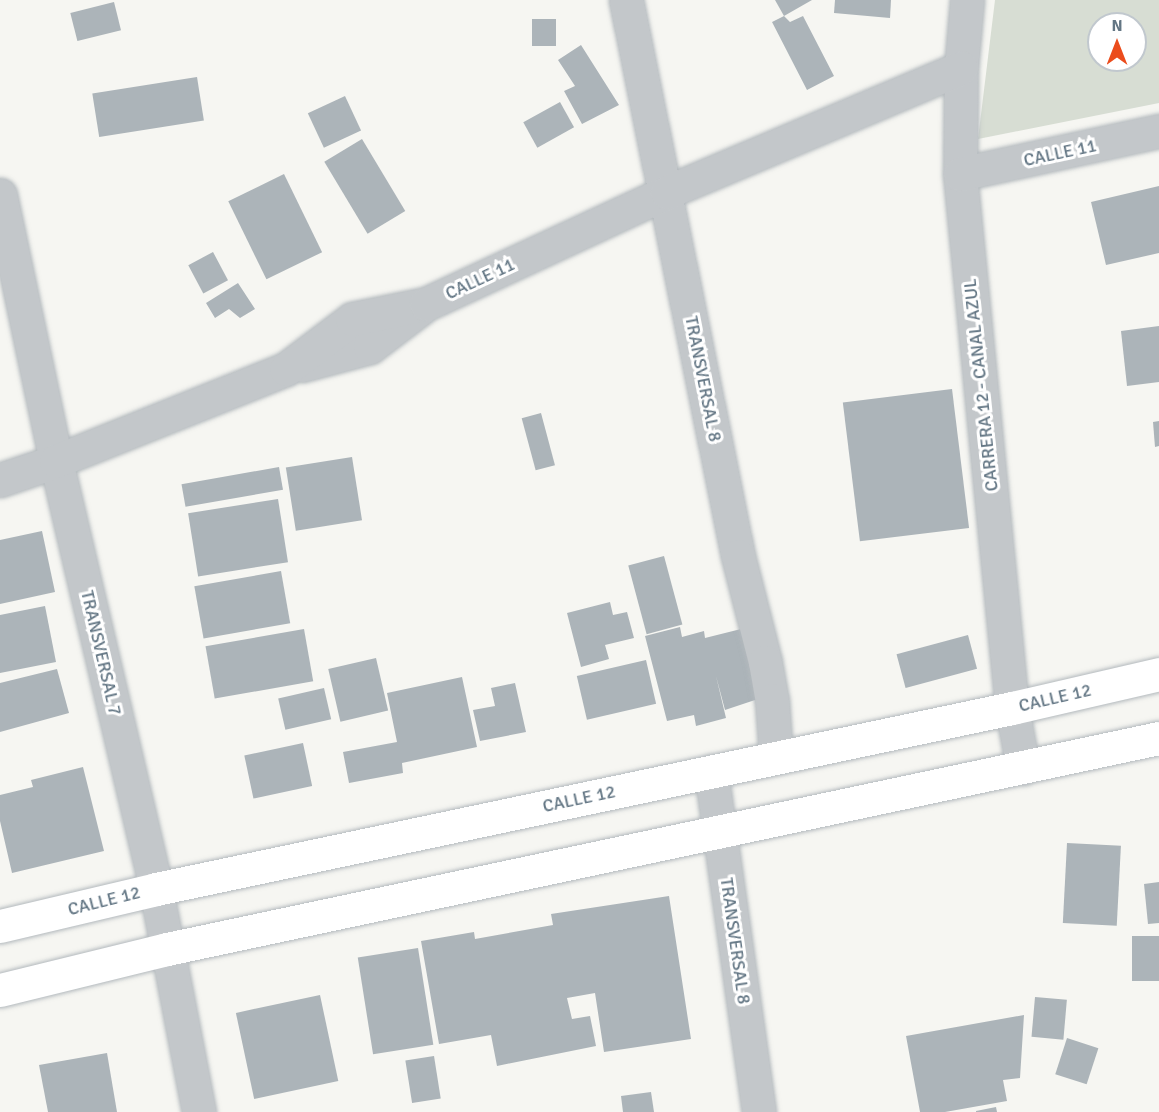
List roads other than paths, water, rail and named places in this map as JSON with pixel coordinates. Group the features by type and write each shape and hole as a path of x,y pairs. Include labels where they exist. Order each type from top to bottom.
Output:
{"street":[{"name":"TRANSVERSAL 8","path":"626,0 667,192 738,556 765,662 772,700 776,757"},
{"name":"CARRERA 12 - CANAL AZUL","path":"967,0 961,68 960,174 1012,708 1023,768"},
{"name":"CALLE 11","path":"56,461 286,369 370,347 426,304 667,192 961,68"},
{"name":"CALLE 11","path":"960,174 1159,131"},
{"name":"TRANSVERSAL 7","path":"0,195 56,461 156,889 199,1112"},
{"path":"0,480 56,461"},
{"name":"CALLE 12","path":"0,926 156,889 1012,708 1159,674"},
{"path":"0,990 167,950 1159,738"},
{"name":"TRANSVERSAL 8","path":"711,771 759,1112"}]}
